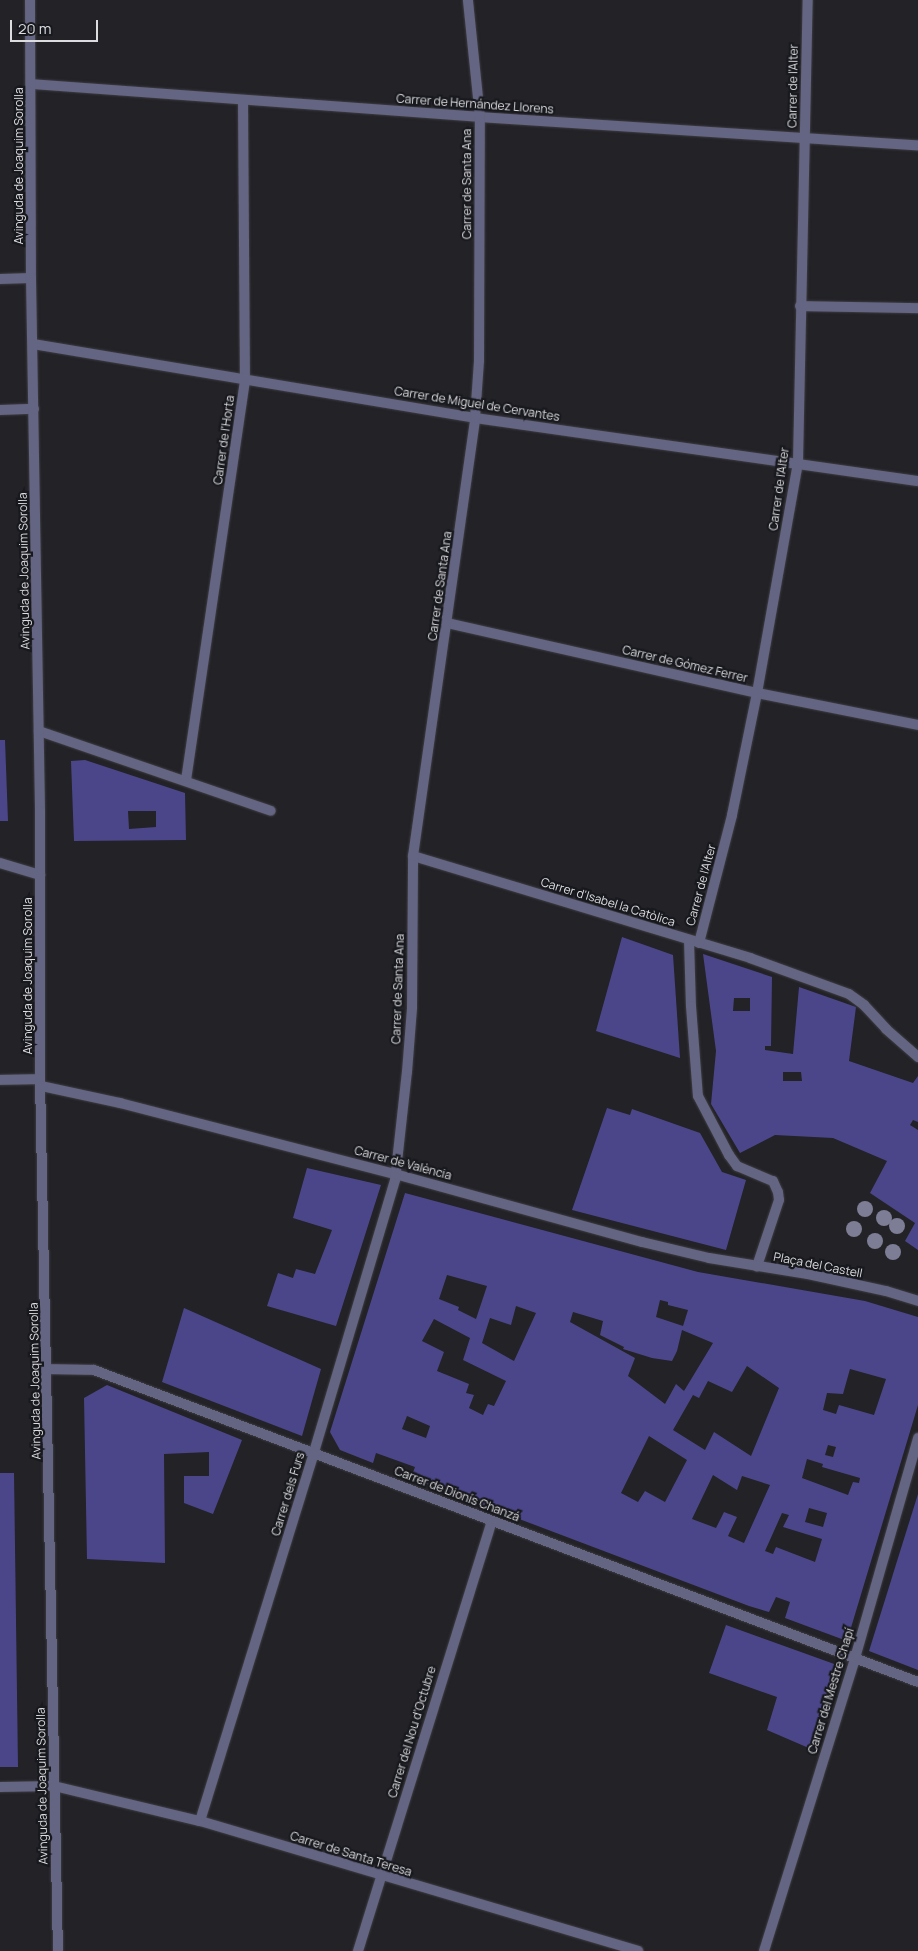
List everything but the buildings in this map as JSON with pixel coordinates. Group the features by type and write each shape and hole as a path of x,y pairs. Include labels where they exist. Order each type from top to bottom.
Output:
{"street":[{"name":"Avinguda de Joaquim Sorolla","path":"30,0 31,278 34,344 39,731 41,1083 58,1951"},
{"name":"Carrer de Santa Ana","path":"395,1174 407,1072 412,1008 413,856 475,418 478,361 480,118 468,0"},
{"name":"Carrer de l'Alter","path":"733,1160 718,1137 698,1096 691,1006 694,941 732,815 757,693 798,462 808,0"},
{"name":"Carrer de Hernández Llorens","path":"31,84 480,118 918,145"},
{"name":"Carrer de l'Horta","path":"186,780 245,379 243,100"},
{"path":"0,279 31,278"},
{"path":"800,306 918,308"},
{"name":"Carrer de Miguel de Cervantes","path":"34,344 475,418 798,462 918,481"},
{"path":"0,410 34,409"},
{"name":"Carrer de Gómez Ferrer","path":"447,623 757,693 918,725"},
{"path":"39,731 186,780 271,811"},
{"name":"Carrer d'Isabel la Catòlica","path":"413,856 750,958 849,994 864,1005 886,1029 918,1057"},
{"path":"0,862 40,876"},
{"name":"Carrer de València","path":"0,1080 41,1083 395,1174 642,1242 709,1258 757,1266"},
{"name":"Plaça del Castell","path":"733,1160 742,1168 773,1182 778,1192 778,1200 757,1266 886,1291 918,1300"},
{"name":"Carrer dels Furs","path":"200,1821 314,1452 395,1174"},
{"name":"Carrer de Dionís Chanzá","path":"48,1369 94,1370 918,1682"},
{"name":"Carrer del Mestre Chapí","path":"764,1951 914,1470 918,1438"},
{"name":"Carrer del Nou d'Octubre","path":"358,1951 492,1521"},
{"name":"Carrer de Santa Teresa","path":"0,1786 54,1786 200,1821 380,1876 638,1951"}]}
